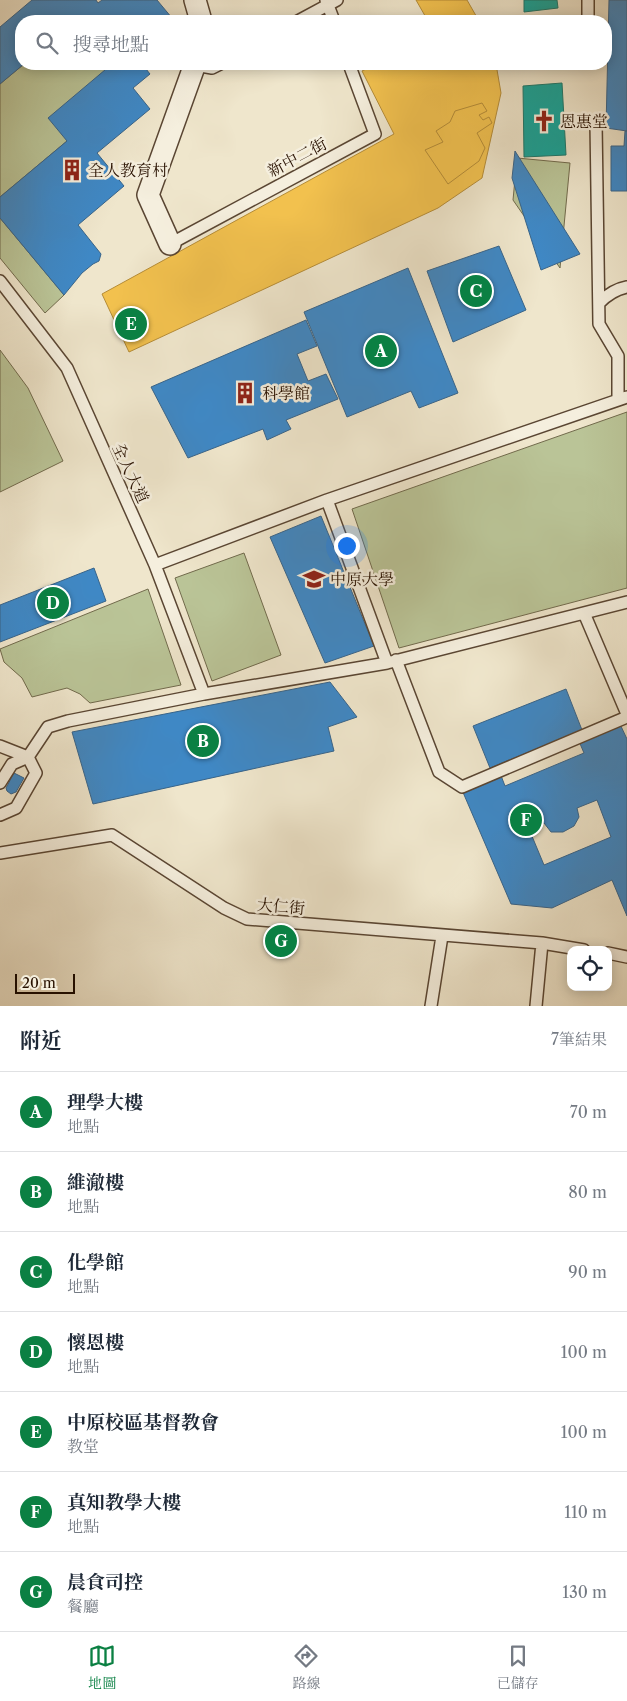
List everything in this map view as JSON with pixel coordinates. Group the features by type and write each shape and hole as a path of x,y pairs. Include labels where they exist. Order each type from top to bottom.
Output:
{"street":[{"path":"195,0 199,15"},
{"path":"170,244 148,195 193,70"}],"lane":[{"path":"588,0 588,15"},
{"path":"308,15 330,2 333,15"},
{"name":"新中二街","path":"170,244 375,134 351,70"},
{"path":"155,564 327,500 623,398 622,357 599,324 596,123"},
{"name":"全人大道","path":"0,281 67,368 155,564 204,694"},
{"path":"599,303 607,295 627,287"},
{"path":"327,500 391,662 439,772 462,787 627,715 584,613"},
{"path":"0,783 12,764 28,757 48,727 68,721 204,694 391,662 627,602"},
{"path":"0,746 28,757 36,774 16,808 0,814"},
{"name":"大仁街","path":"0,853 112,835 224,908 247,919 542,943 567,947"},
{"path":"431,1006 442,936"},
{"path":"536,1006 542,943"},
{"path":"612,955 627,957"}],"green space":[{"path":"17,70 109,70 67,141 0,197 0,84"},
{"path":"517,158 570,163 560,268 513,200"},
{"path":"0,218 64,295 45,313 0,258"},
{"path":"0,350 28,388 63,461 0,492"},
{"path":"627,412 627,588 399,648 352,509"},
{"path":"244,553 281,655 212,681 175,578"},
{"path":"148,589 181,685 90,703 80,694 67,688 32,697 22,678 4,662 0,649"}],"building: 住宅":[{"path":"416,0 467,0 476,15 425,15"},
{"path":"497,70 501,93 482,178 438,208 129,352 102,294 394,134 362,71"},
{"path":"482,103 487,111 479,115 483,120 489,117 492,123 477,133 485,148 479,161 448,184 425,150 443,142 436,131 450,122 455,111"}],"building: 學校":[{"path":"32,0 96,0 98,3 102,0 157,0 170,15 15,15 15,70 17,70 0,84 0,27"},
{"path":"609,0 627,0 627,131 606,128 607,70 612,70 612,15 609,15"},
{"name":"全人教育村","path":"105,70 147,70 150,74 133,88 150,109 97,153 124,186 78,225 101,254 99,261 82,273 64,295 0,218 0,197 67,141 48,118"},
{"path":"625,131 627,131 627,191 611,191 611,146 624,146"},
{"path":"515,151 580,254 541,270 512,178"},
{"path":"499,246 526,310 453,342 427,271"},
{"path":"408,268 458,393 419,408 411,391 347,417 304,312"},
{"name":"科學館","path":"306,320 317,346 297,354 308,381 326,374 338,399 286,420 291,429 267,440 263,429 188,458 151,387"},
{"path":"321,516 374,646 325,663 270,537"},
{"path":"94,568 106,601 0,642 0,605"},
{"path":"330,682 357,717 328,727 334,751 93,804 72,732"},
{"path":"566,689 582,730 490,768 473,726"},
{"path":"619,722 627,739 627,916 612,880 552,908 511,904 462,790 500,773 505,786 584,753 578,739","holes":["597,800 611,837 544,865 529,829 544,823 551,832 563,832 574,826 579,817 577,808"]},
{"path":"14,773 24,778 16,792 11,794 6,788"}],"building: 公共":[{"path":"524,0 557,0 558,8 524,12"},
{"name":"恩惠堂","path":"562,83 566,155 524,157 523,86"}],"place":[{"name":"恩惠堂","path":"544,121"},
{"name":"全人教育村","path":"72,170"},
{"name":"化學館","path":"476,291"},
{"name":"中原校區基督教會","path":"131,324"},
{"name":"理學大樓","path":"381,351"},
{"name":"科學館","path":"245,393"},
{"name":"中原大學","path":"314,579"},
{"name":"懷恩樓","path":"53,603"},
{"name":"維澈樓","path":"203,741"},
{"name":"真知教學大樓","path":"526,820"},
{"name":"晨食司控","path":"281,941"}]}
